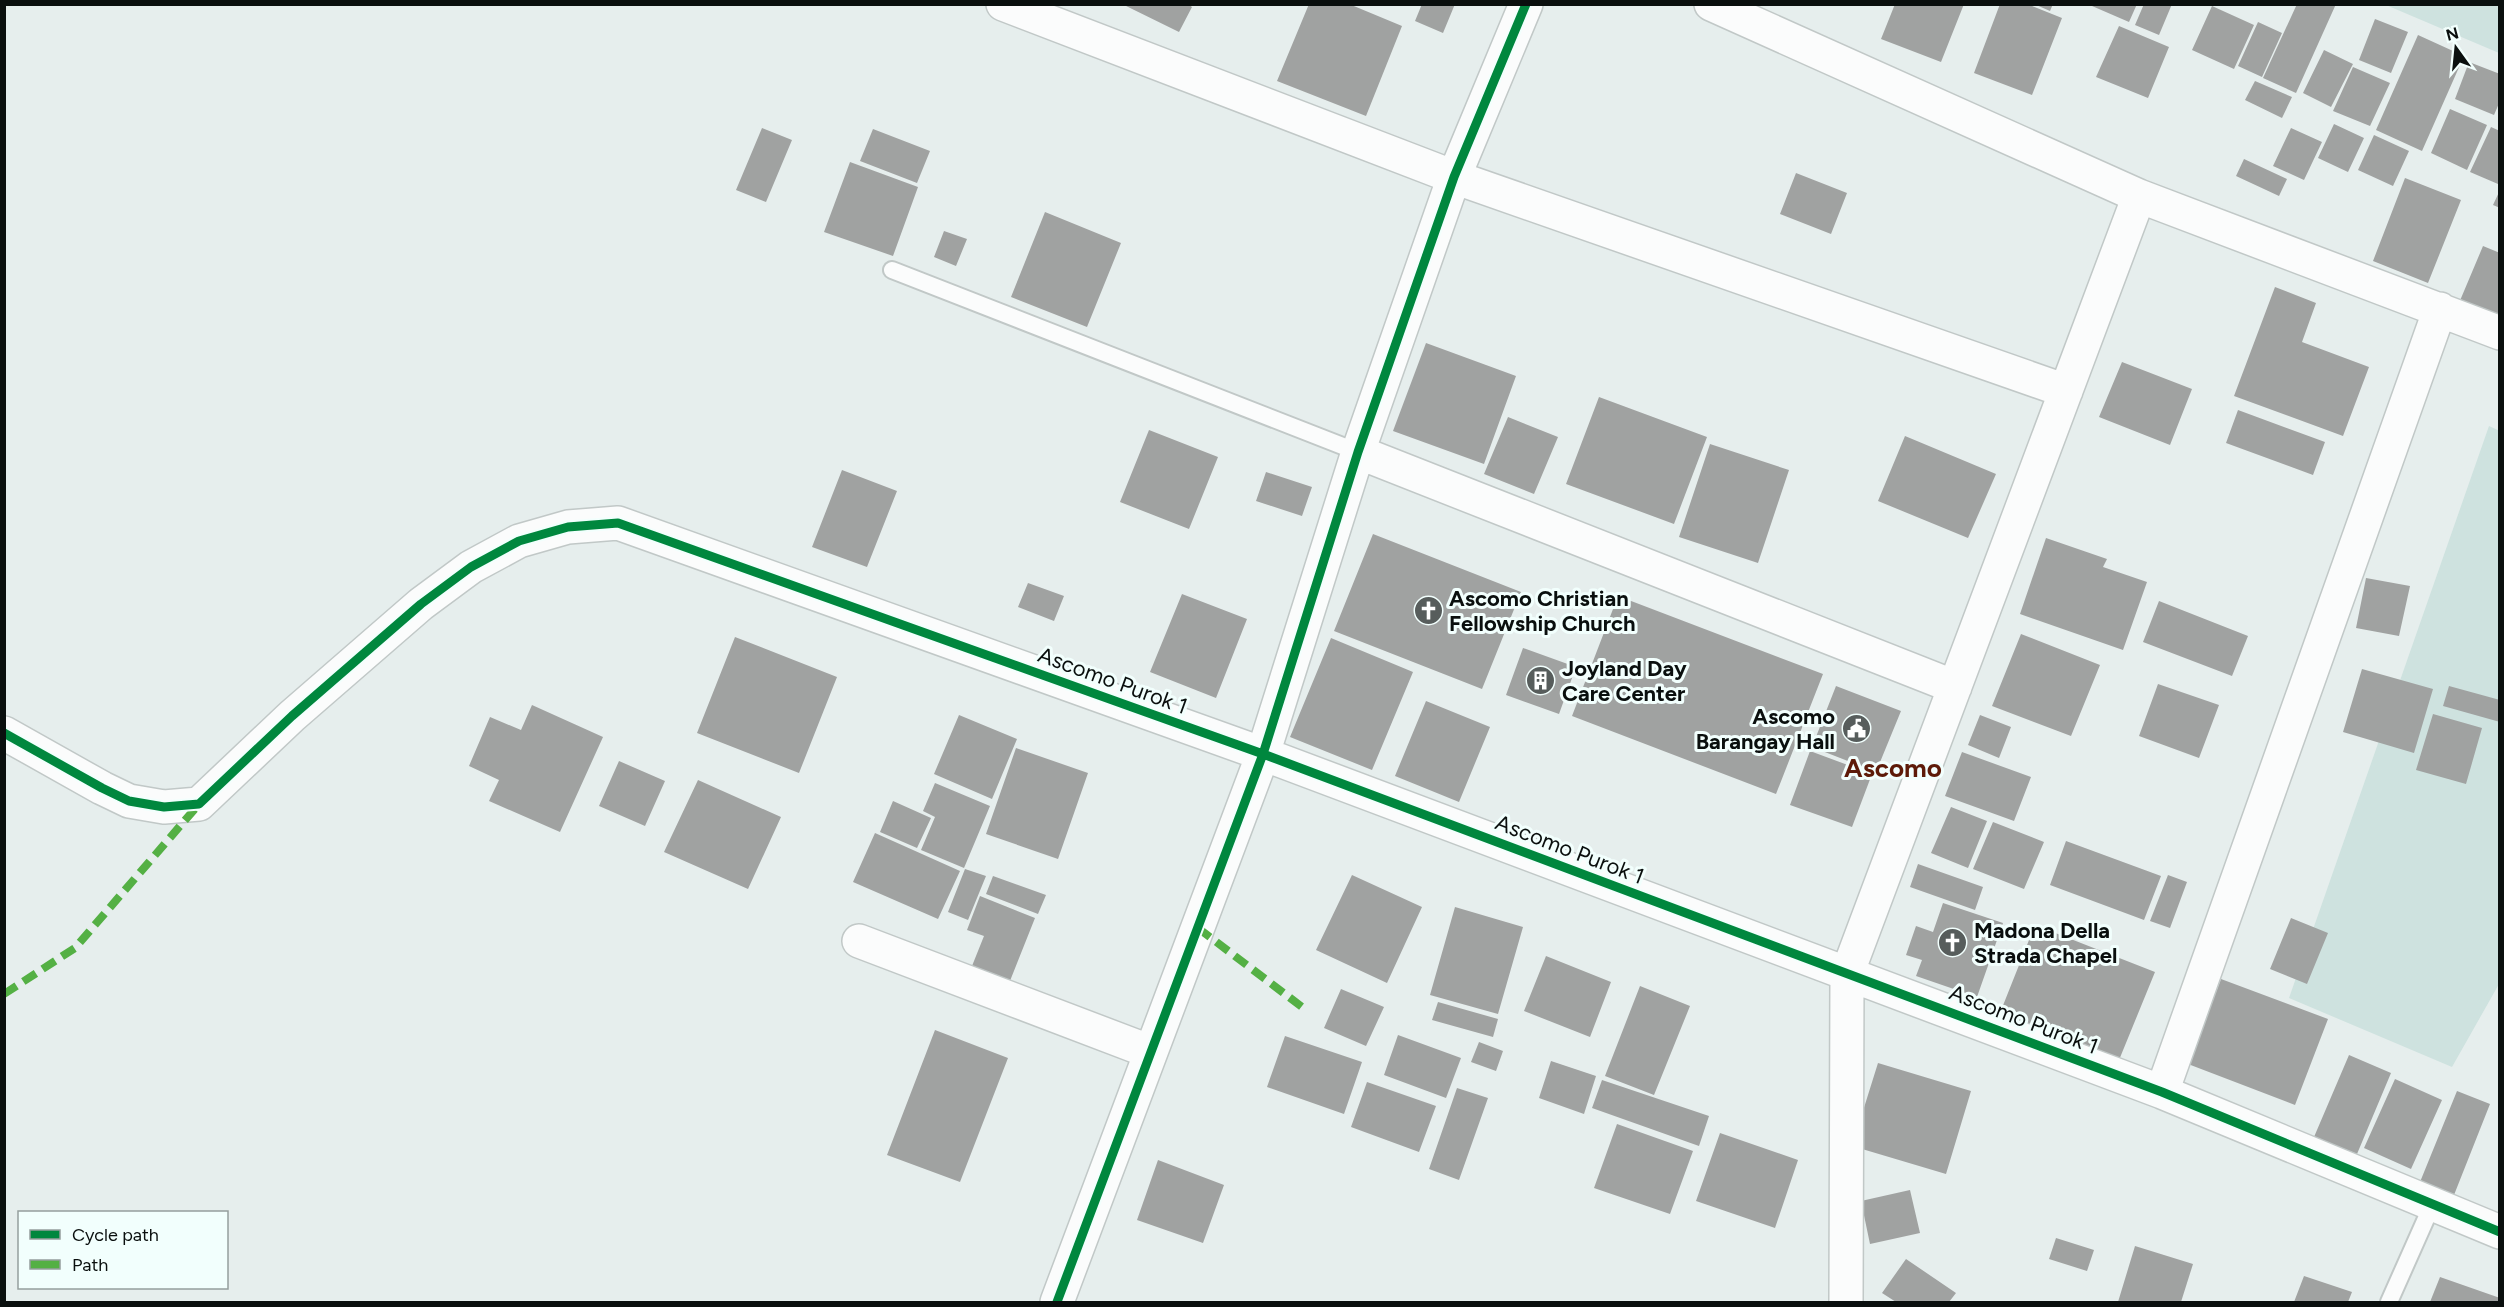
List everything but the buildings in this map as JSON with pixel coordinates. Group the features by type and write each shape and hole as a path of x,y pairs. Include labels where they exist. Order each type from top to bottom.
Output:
{"street":[{"path":"1003,4 1454,177 2066,391"},
{"path":"1057,1302 1263,754 1358,452 1454,177 1526,4"},
{"path":"1711,4 2139,196 2499,333"},
{"path":"1846,1302 1847,974 2139,196"},
{"path":"2162,1092 2440,309"},
{"path":"1358,452 1955,687"},
{"name":"Ascomo Purok 1","path":"4,733 129,801 164,807 199,804 309,701 421,604 471,567 519,541 567,527 618,523 1263,754 2162,1092 2499,1232"},
{"path":"859,941 1151,1052"}],"lane":[{"path":"892,270 1358,452"},
{"path":"2390,1302 2433,1203"}],"shaded area":[{"path":"2386,5 2499,5 2499,53"},
{"path":"2489,426 2500,431 2499,984 2452,1067 2289,998"}],"marked path":[{"path":"4,994 75,948 199,804"},
{"path":"1198,928 1306,1010"}],"cycle path":[{"path":"1057,1302 1263,754 1358,452 1454,177 1526,4"},
{"path":"4,733 129,801 164,807 199,804 292,716 421,604 471,567 519,541 568,527 618,523 1263,754 2162,1092 2500,1232"}],"place":[{"name":"Ascomo Christian Fellowship Church","path":"1428,611"},
{"name":"Joyland Day Care Center","path":"1541,681"},
{"name":"Ascomo Barangay Hall","path":"1856,729"},
{"name":"Madona Della Strada Chapel","path":"1953,943"}],"district":[{"name":"Ascomo","path":"1893,768"}]}
